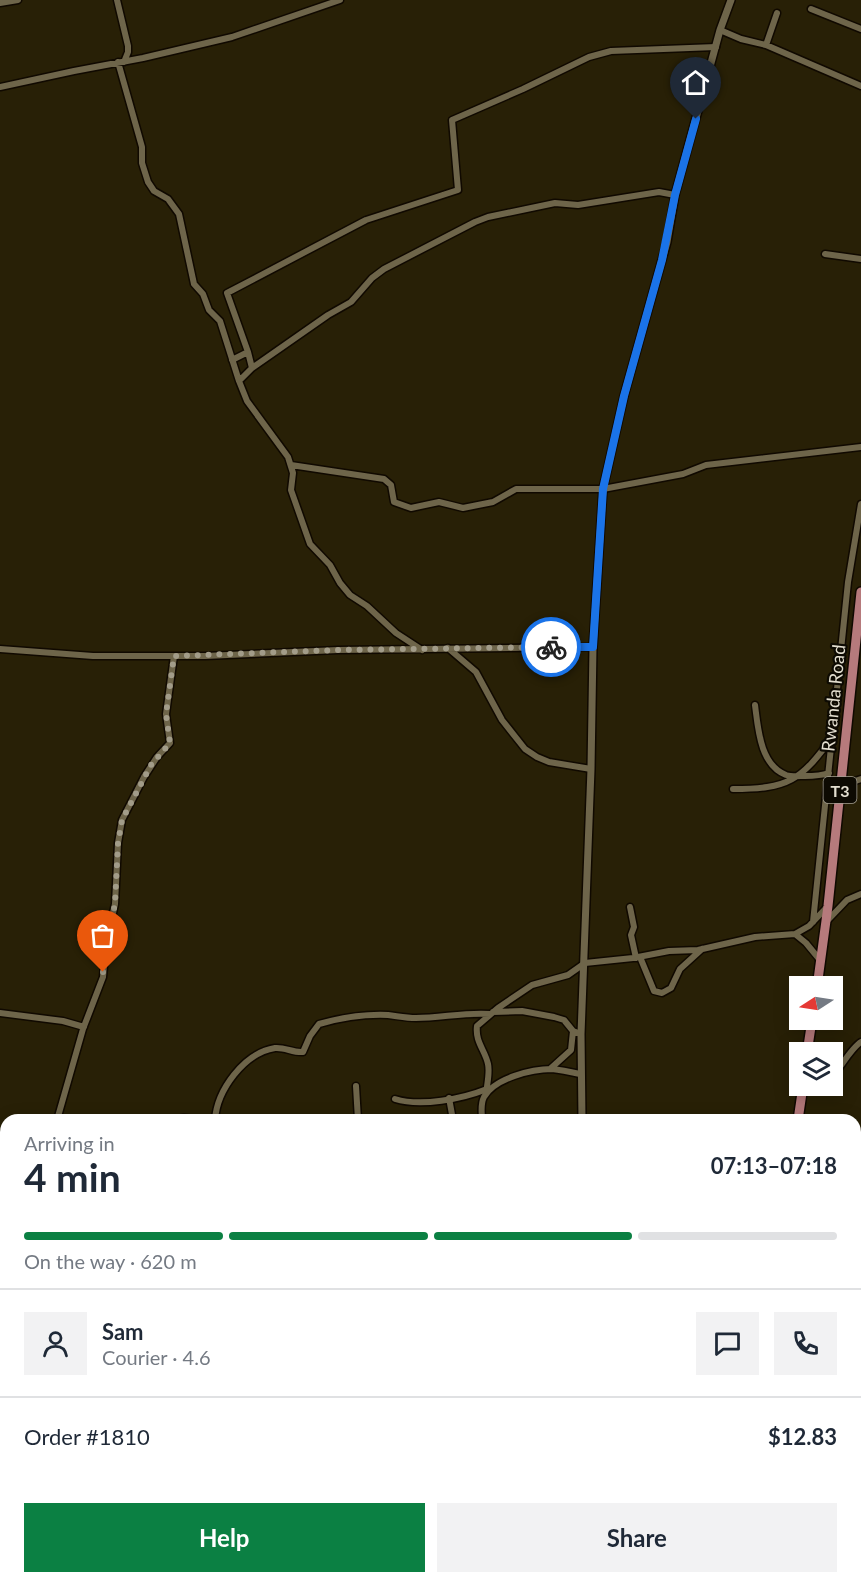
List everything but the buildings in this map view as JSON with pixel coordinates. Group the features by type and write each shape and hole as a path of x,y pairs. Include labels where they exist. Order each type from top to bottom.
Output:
{"highway":[{"name":"Rwanda Road","path":"818,976 828,906 861,592"},
{"path":"799,1114 802,1096"}],"street":[{"path":"0,3 18,0"},
{"path":"117,0 128,46 128,52 121,62 142,147 142,163 148,182 153,191 168,199 179,214 193,281 203,294 209,310 220,321 238,381 254,412 286,453 293,473 291,490 310,544 330,565 350,595 371,609 396,633 422,650"},
{"path":"0,87 232,37 340,0"},
{"path":"582,1114 580,1074 593,647 603,489 624,396 667,242 675,195 720,30 731,0"},
{"path":"811,9 861,29"},
{"path":"766,45 777,13"},
{"path":"720,30 741,39 766,45 861,86"},
{"path":"252,368 227,293 366,220 458,190 452,120 589,57 611,51 716,47"},
{"path":"238,381 252,368 328,315 351,302 372,278 384,269 475,222 488,217 555,203 579,205 658,192 675,195"},
{"path":"825,254 861,260"},
{"path":"232,360 248,352"},
{"path":"291,465 384,479 391,485 394,502 411,508 438,502 463,508 493,502 516,489 603,489 683,474 705,465 861,447"},
{"path":"813,922 848,582 861,504"},
{"path":"0,649 93,656 174,656 338,650 593,647"},
{"path":"448,648 476,672 502,720 525,749 549,762 591,769"},
{"path":"60,1114 84,1027 103,977 106,944 115,904 118,843 122,820 151,765 170,743 166,714 174,656"},
{"path":"754,705 762,746 769,761 778,771 788,776 820,776 829,773"},
{"path":"733,789 775,787 798,776 819,756 833,736"},
{"path":"840,786 861,779"},
{"path":"826,923 847,900 861,894"},
{"path":"482,1114 481,1107 487,1091 488,1063 480,1046 476,1032 477,1026 491,1013 532,985 568,975 585,963 669,951 702,950 755,937 795,934 805,930 828,906"},
{"path":"630,907 634,927 631,935 638,957 654,991 662,993 671,988 680,969 702,950"},
{"path":"795,934 820,960"},
{"path":"216,1114 219,1102 237,1070 245,1063 273,1048 303,1052 310,1036 319,1024 364,1016 387,1015 416,1018 444,1017 464,1013 522,1011 564,1020 573,1031 581,1034"},
{"path":"0,1013 63,1021 84,1027"},
{"path":"550,1069 571,1050 573,1031"},
{"path":"843,1065 854,1047 861,1042"},
{"path":"395,1099 413,1103 487,1091 509,1079 550,1069 580,1074"},
{"path":"356,1086 358,1114"},
{"path":"449,1098 452,1114"}],"way so far":[{"path":"103,972 106,944 115,904 116,858 122,820 151,765 170,743 166,714 174,656 338,650 551,647"}],"route":[{"path":"551,647 593,647 603,489 624,396 667,242 675,195 696,119"}]}
